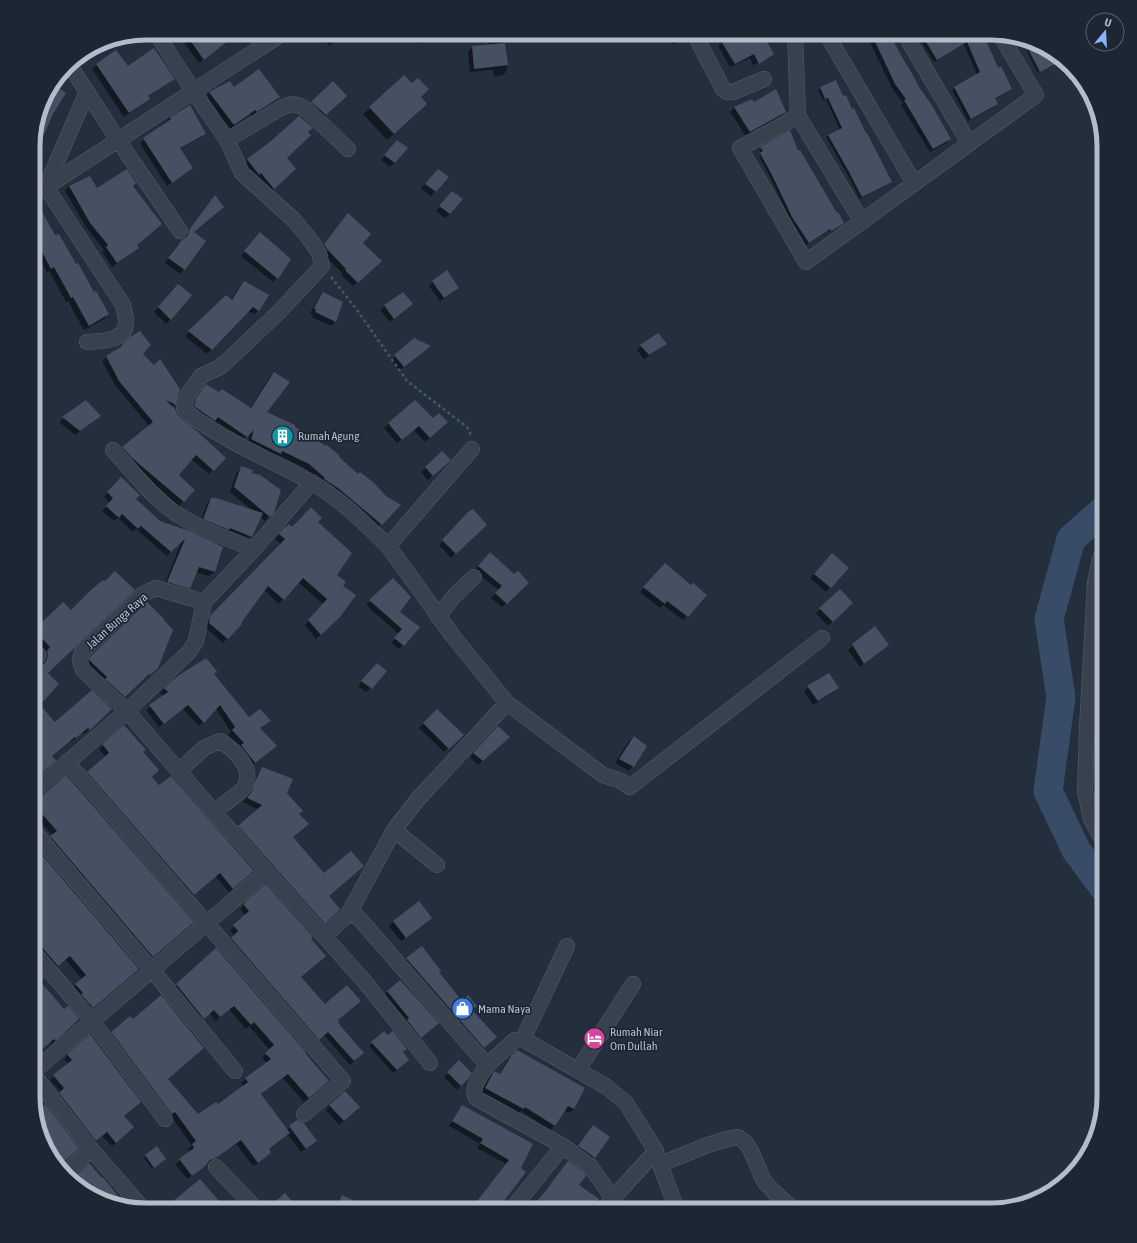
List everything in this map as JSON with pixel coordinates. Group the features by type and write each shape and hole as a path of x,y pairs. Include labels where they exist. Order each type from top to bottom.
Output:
{"street":[{"path":"161,40 227,140 242,173 294,220 319,253 322,266 278,314 226,362 215,370 201,376 188,394 184,408 204,425 230,441 312,482 352,510 388,546 452,636 507,703 603,775 630,787 822,638"},
{"path":"46,188 194,92 270,40"},
{"path":"698,40 722,89 728,93 764,79"},
{"path":"795,40 798,116 862,222"},
{"path":"830,40 914,183"},
{"path":"908,40 969,143"},
{"path":"798,116 740,148 806,262 1036,95 1004,41"},
{"path":"73,69 118,140 180,231"},
{"path":"46,188 87,92"},
{"path":"227,140 279,109 287,105 294,104 300,105 307,110 348,149"},
{"path":"46,188 123,305 126,321 125,329 121,336 113,339 87,342"},
{"path":"388,546 472,449"},
{"path":"113,450 148,488 171,510 222,537 254,549"},
{"path":"40,786 127,711 189,652 196,641 204,602 254,549 312,482"},
{"path":"438,617 454,596 474,577"},
{"path":"1097,578 1087,729 1085,791 1091,818 1097,830"},
{"name":"Jalan Bunga Raya","path":"178,771 127,711 84,670 80,664 80,658 82,652 143,594 156,588 204,602"},
{"path":"325,936 349,913 394,830 418,799 507,703"},
{"path":"1087,729 1097,730"},
{"path":"214,812 245,787 248,775 243,761 229,746 220,741 204,748 178,771 214,812 267,872 325,936 364,981 430,1063"},
{"path":"67,762 343,1081 304,1114"},
{"path":"394,830 437,865"},
{"path":"40,838 152,970 235,1071"},
{"path":"40,1067 267,872"},
{"path":"349,913 357,916 366,925 487,1065"},
{"path":"523,1039 567,946"},
{"path":"40,959 92,1021 166,1119"},
{"path":"578,1070 633,984"},
{"path":"613,1198 590,1166 563,1146 476,1098 474,1088 487,1065 515,1040 523,1039 578,1070 607,1087 626,1103 658,1158 674,1203"},
{"path":"40,1082 91,1149 137,1202"},
{"path":"609,1203 658,1158 738,1137 746,1143 764,1181 786,1203"},
{"path":"516,1203 563,1146"},
{"path":"69,1170 91,1149"},
{"path":"216,1167 250,1203"}],"path":[{"path":"322,266 357,310 407,381 467,427 472,438 472,449"}],"building":[{"path":"190,40 231,40 223,45 204,60"},
{"path":"766,40 774,54 759,64 754,54 735,64 721,41"},
{"path":"874,40 893,40 919,87 931,104 951,139 933,149 904,100 906,99 895,84"},
{"path":"925,40 986,40 998,68 1001,66 1012,89 995,98 998,104 971,119 954,87 980,72 967,42 937,60"},
{"path":"505,43 508,65 474,69 472,46"},
{"path":"154,48 175,79 148,96 150,99 129,113 96,64 116,50 128,66"},
{"path":"1031,48 1038,51 1053,60 1055,64 1040,72 1028,49"},
{"path":"259,69 280,97 257,112 255,110 234,125 209,92 230,81 234,87"},
{"path":"404,75 412,83 418,78 429,89 421,97 427,104 394,134 369,107"},
{"path":"836,80 843,96 846,95 852,109 854,108 892,182 862,197 828,135 842,128 828,98 825,99 820,87"},
{"path":"333,81 347,96 326,115 311,102"},
{"path":"58,87 66,93 53,114 40,143 42,125 48,105"},
{"path":"776,89 786,112 750,132 734,107 752,99 754,102"},
{"path":"190,105 206,134 180,148 193,168 172,183 143,138 171,119 170,117"},
{"path":"299,116 313,128 308,132 311,135 287,158 296,169 274,189 261,173 259,175 247,159 271,141"},
{"path":"790,130 798,151 800,150 844,223 831,231 830,229 809,243 792,217 760,153 763,151 760,147"},
{"path":"397,140 408,148 395,163 384,155"},
{"path":"127,169 136,183 133,186 162,224 137,245 139,248 117,263 106,247 108,245 90,223 69,186 90,176 97,188"},
{"path":"438,169 449,177 436,192 425,184"},
{"path":"452,191 463,199 450,214 439,206"},
{"path":"215,195 224,207 194,232 206,241 185,270 168,258 182,240 188,235 189,230"},
{"path":"40,208 55,235 59,234 76,264 78,263 94,292 96,291 109,314 89,326 54,267 51,269 40,248"},
{"path":"348,213 371,234 363,243 382,261 358,283 345,270 346,269 324,244"},
{"path":"260,232 291,259 278,279 244,251"},
{"path":"447,270 459,288 444,298 432,281"},
{"path":"244,281 269,295 259,311 253,307 212,350 188,331 226,295 232,300"},
{"path":"178,284 192,295 171,320 158,307"},
{"path":"323,292 343,302 336,322 315,312 316,310 314,308"},
{"path":"403,292 413,304 394,319 384,305"},
{"path":"140,331 151,345 143,354 154,365 160,359 180,389 176,405 166,400 181,418 226,458 214,471 196,455 179,475 195,490 184,502 132,458 122,447 153,422 119,381 106,356 122,346 130,337"},
{"path":"658,333 667,344 649,355 640,345"},
{"path":"414,338 431,346 404,367 394,355"},
{"path":"274,372 290,382 267,412 295,425 295,427 326,446 327,445 358,474 360,472 374,483 386,496 401,505 382,525 338,488 324,479 325,478 309,464 282,451 281,454 251,439 254,430 247,437 218,417 215,421 194,406 196,398 206,384 219,392 222,389 251,408"},
{"path":"86,400 101,416 80,431 62,417"},
{"path":"415,400 433,418 439,413 448,422 430,438 419,426 402,440 388,423"},
{"path":"442,451 451,460 433,476 425,467"},
{"path":"241,466 253,470 252,473 260,475 281,490 274,513 270,517 234,487"},
{"path":"121,477 140,495 136,499 160,521 189,531 223,547 215,572 199,567 190,589 167,582 185,539 171,552 141,526 138,529 122,514 119,518 106,506 113,498 107,492"},
{"path":"211,498 216,498 263,513 252,537 230,528 229,530 203,519"},
{"path":"311,507 322,518 318,522 352,553 337,575 346,582 343,586 356,595 340,617 321,635 308,620 327,599 303,578 284,600 268,586 241,623 242,624 228,639 209,623 210,616 285,539 279,534 283,529 289,524 292,527"},
{"path":"473,509 487,525 456,554 442,540 468,512"},
{"path":"490,552 514,574 518,571 529,583 507,604 495,593 502,586 478,566"},
{"path":"832,553 849,568 831,588 814,574"},
{"path":"665,563 691,585 693,583 707,595 688,617 667,601 665,604 643,587"},
{"path":"115,571 135,590 48,673 59,684 40,705 40,668 46,661 48,656 47,651 50,647 40,636 40,624 63,602 71,610 91,590 103,580 105,581"},
{"path":"393,578 411,597 400,612 420,627 404,646 394,638 402,629 369,600"},
{"path":"840,589 853,603 833,622 819,608"},
{"path":"147,602 173,630 158,668 150,675 149,674 125,697 105,679 107,677 89,660 89,658"},
{"path":"875,626 889,645 864,664 852,644"},
{"path":"206,658 217,671 214,674 249,717 260,709 271,721 260,728 277,746 255,763 241,745 244,743 232,730 235,727 220,705 204,723 188,705 164,724 149,705 168,692 164,688 175,678"},
{"path":"377,663 387,671 372,689 361,681"},
{"path":"829,673 839,688 818,701 807,686"},
{"path":"92,690 112,709 90,730 88,728 52,756 56,761 40,774 40,705 55,722"},
{"path":"437,709 464,735 449,749 423,723"},
{"path":"124,725 146,750 143,752 159,770 152,777 159,785 171,776 254,871 233,889 220,873 194,895 87,772 109,753 102,744"},
{"path":"498,726 510,737 483,761 473,753"},
{"path":"634,736 647,746 634,767 619,759"},
{"path":"262,767 293,779 287,793 303,811 299,814 309,824 293,837 324,873 351,851 364,866 329,896 340,909 325,924 238,826 262,805 247,798 252,791"},
{"path":"66,775 194,922 153,957 50,836 57,831 40,812 40,798"},
{"path":"40,853 139,969 93,1008 75,984 86,975 70,956 58,966 40,945"},
{"path":"266,884 313,937 311,939 326,956 301,977 325,1004 347,985 361,1001 338,1020 340,1022 338,1023 364,1053 354,1061 328,1032 319,1040 231,938 238,931 233,925 249,911 244,905 245,902"},
{"path":"419,901 432,918 406,938 393,921"},
{"path":"422,946 441,971 439,972 462,1001 468,995 477,1006 472,1010 497,1037 484,1048 406,958"},
{"path":"216,948 306,1052 305,1053 329,1081 309,1098 288,1074 261,1094 290,1133 269,1149 271,1153 258,1163 241,1140 216,1158 210,1160 204,1167 192,1176 179,1159 194,1148 192,1144 196,1141 175,1112 172,1114 111,1032 130,1016 133,1019 161,995 204,1048 168,1079 198,1114 216,1102 218,1104 248,1082 245,1078 271,1059 265,1053 274,1045 254,1022 251,1025 234,1006 220,1017 214,1010 204,1019 176,984"},
{"path":"40,973 44,978 40,981"},
{"path":"400,980 439,1023 421,1038 407,1020 409,1018 387,991"},
{"path":"40,981 64,1009 68,1006 79,1019 56,1041 54,1039 40,1051"},
{"path":"384,1031 388,1035 393,1031 407,1049 403,1052 409,1060 397,1070 371,1042"},
{"path":"90,1034 141,1102 124,1116 134,1127 116,1143 107,1132 96,1141 59,1093 64,1088 53,1075 72,1060 67,1054"},
{"path":"517,1050 585,1088 574,1109 568,1106 555,1126 525,1107 524,1109 485,1088 494,1071 500,1074 511,1056"},
{"path":"459,1060 472,1073 461,1086 447,1072"},
{"path":"345,1091 360,1107 344,1121 329,1105"},
{"path":"40,1103 43,1106 45,1104 79,1148 63,1163 51,1144 46,1131 42,1118"},
{"path":"462,1105 533,1144 521,1168 526,1172 502,1203 475,1203 509,1160 480,1143 483,1139 452,1121"},
{"path":"297,1120 304,1123 317,1141 306,1149 289,1126"},
{"path":"593,1125 610,1137 595,1158 578,1146"},
{"path":"157,1146 166,1159 154,1168 145,1155"},
{"path":"568,1161 584,1172 586,1176 579,1185 599,1199 596,1203 535,1203"},
{"path":"89,1163 102,1178 103,1177 121,1200 99,1192 75,1176"},
{"path":"200,1179 221,1203 173,1203 172,1202"},
{"path":"285,1193 293,1203 274,1203"},
{"path":"342,1195 359,1203 338,1203"}],"waterway":[{"path":"1097,516 1071,539 1049,619 1061,697 1048,791 1076,850 1097,878"}],"place":[{"name":"Rumah Agung","path":"282,436"},
{"name":"Mama Naya","path":"462,1009"},
{"name":"Rumah Niar Om Dullah","path":"594,1039"}]}
